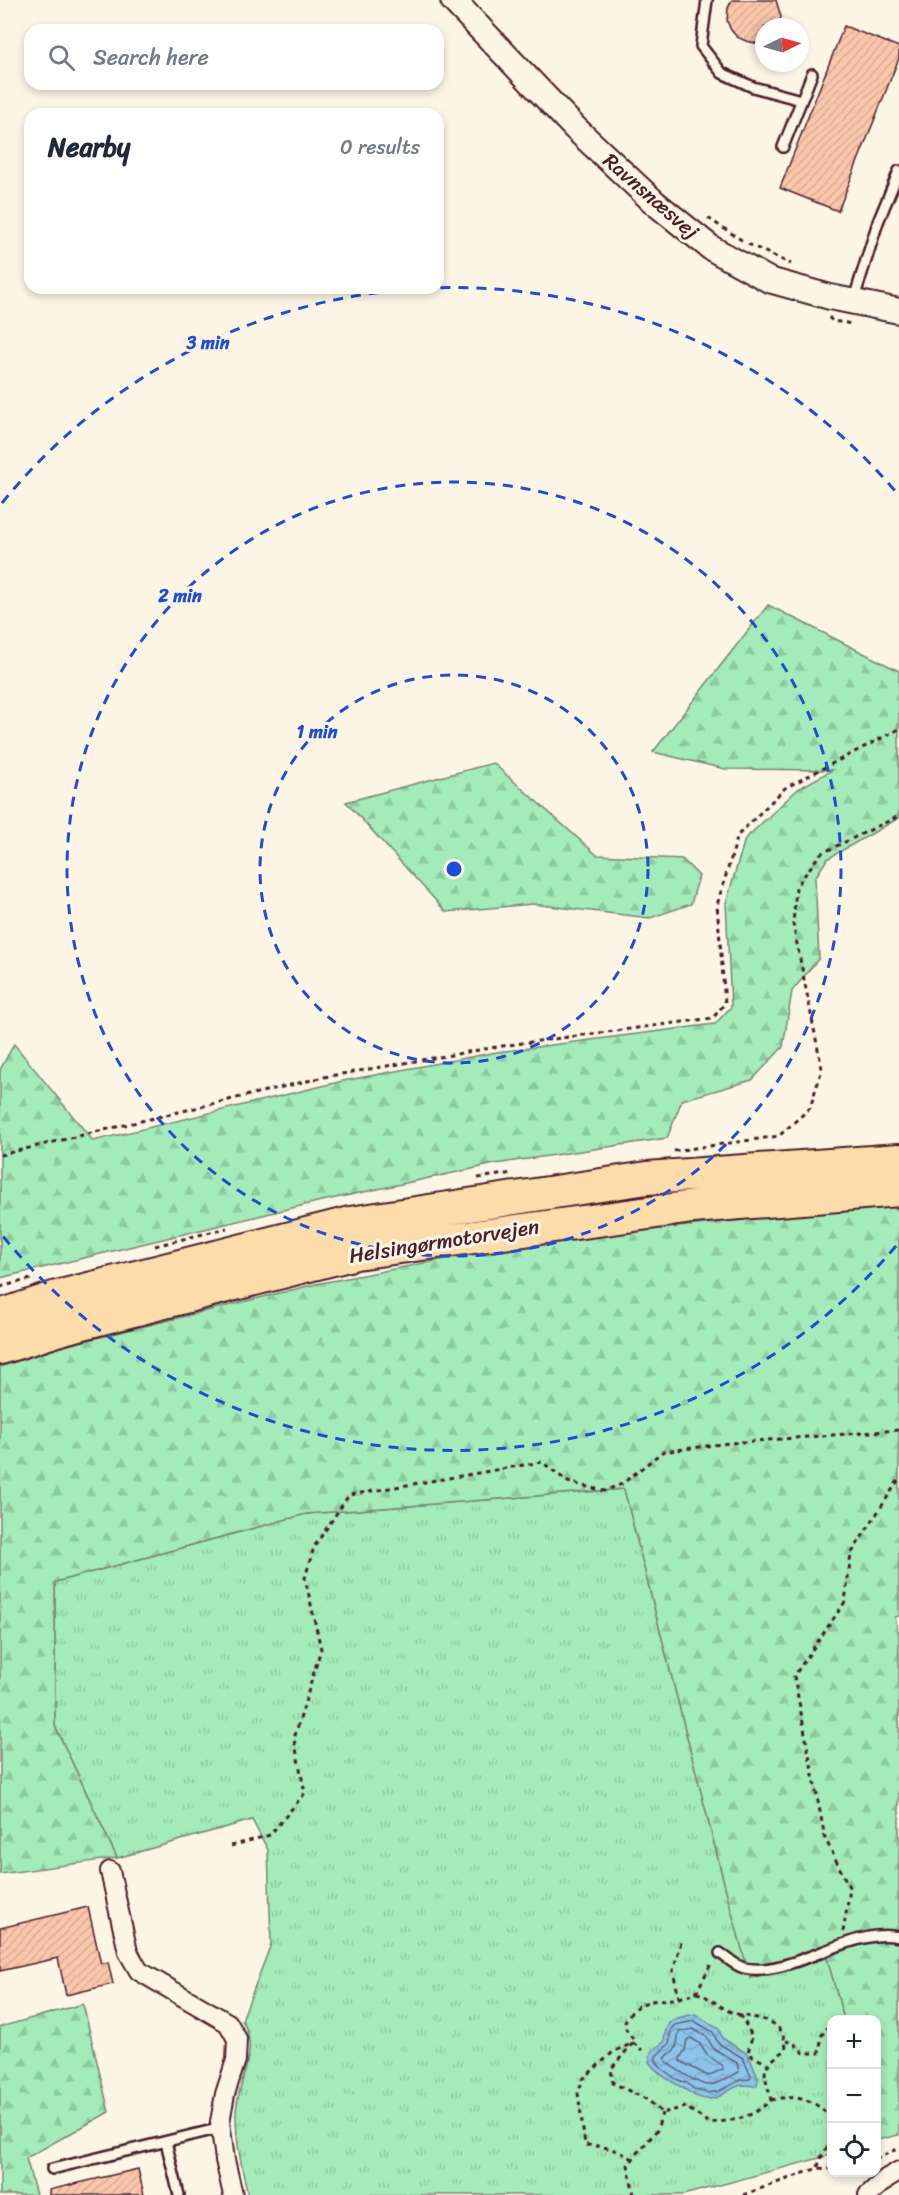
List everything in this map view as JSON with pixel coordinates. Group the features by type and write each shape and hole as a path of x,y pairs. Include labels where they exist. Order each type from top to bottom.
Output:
{"highway":[{"name":"Helsingørmotorvejen","path":"0,1316 57,1297 350,1223 647,1178 899,1160"},
{"name":"Helsingørmotorvejen","path":"0,1348 67,1327 356,1253 693,1207 899,1190"}],"main road":[{"name":"Ravnsnæsvej","path":"453,0 575,128 655,203 711,248 769,280 853,302 899,310"}],"street":[{"path":"110,1871 128,1953 139,1971 228,2023 237,2039 236,2060 225,2094 221,2128 225,2160 234,2195"},
{"path":"868,2195 887,2178 899,2171"}],"lane":[{"path":"707,0 701,46 722,73 753,87 801,100"},
{"path":"783,147 812,74"},
{"path":"853,302 878,222 899,171"},
{"path":"720,1953 742,1968 774,1968 866,1938 892,1935 899,1937"},
{"path":"52,2169 221,2128"},
{"path":"166,2142 179,2195"}],"path":[{"path":"700,213 746,243 797,267"},
{"path":"0,1155 324,1077 508,1044 713,1018 725,1004 717,905 738,835 785,788 899,729"},
{"path":"674,1151 779,1136 810,1108 822,1069 793,924 796,887 820,854 899,816"},
{"path":"476,1178 523,1171"},
{"path":"145,1249 235,1226"},
{"path":"0,1287 45,1275"},
{"path":"231,1846 270,1835 305,1793 294,1739 321,1649 305,1578 314,1547 349,1495 542,1462 568,1482 604,1491 622,1484 662,1452 729,1443 899,1430"},
{"path":"841,1946 850,1889 825,1838 794,1676 845,1602 851,1554 899,1479"},
{"path":"679,1998 673,1971 681,1942"},
{"path":"696,1993 712,1962"},
{"path":"642,2050 633,2043 625,2024 637,2005 648,2001 657,2002 696,1993 701,1994 738,2014 770,2021 782,2031 786,2050 767,2063 764,2069 771,2100"},
{"path":"738,2014 744,2020 752,2036 748,2053 753,2058 767,2063"},
{"path":"785,2041 794,2043 804,2053 819,2053 822,2035 827,2028"},
{"path":"633,2043 612,2069 613,2084 648,2100 662,2113"},
{"path":"633,2043 613,2052 583,2079 578,2093 585,2145 610,2147 633,2159"},
{"path":"662,2113 686,2107 709,2123 726,2122 748,2117 758,2112 771,2100 783,2097 798,2098 814,2103 827,2113"},
{"path":"634,2195 628,2164 657,2130 662,2113"},
{"path":"818,2168 827,2146"},
{"path":"881,2157 899,2148"},
{"path":"743,2195 818,2168 827,2169"}],"green space":[{"path":"768,605 899,671 899,818 827,859 815,878 819,958 792,991 783,1047 752,1080 682,1100 667,1138 495,1164 317,1202 0,1278 0,1070 14,1044 93,1141 343,1081 497,1052 715,1024 731,1007 726,903 745,839 798,789 832,770 725,769 653,752"},
{"path":"493,763 597,855 682,859 699,876 691,904 650,918 532,904 446,912 346,802"},
{"path":"899,1207 899,1616 895,1617 899,1635 899,2135 881,2139 881,2015 843,2015 827,1958 750,1978 624,1489 306,1514 55,1582 55,1726 117,1858 0,1874 0,1367 64,1346 316,1284 524,1244 786,1215"},
{"path":"624,1489 729,1902 751,1978 827,1958 843,2015 827,2015 827,2156 683,2195 248,2195 238,2146 236,2116 239,2092 249,2056 247,2032 242,2020 271,1944 268,1850 252,1820 117,1858 55,1726 55,1582 306,1514"},
{"path":"83,2004 109,2112 26,2158 36,2195 0,2195 0,2027"}],"water":[{"path":"695,2014 719,2029 722,2038 748,2054 758,2078 757,2086 738,2086 713,2099 704,2099 669,2080 653,2067 649,2062 651,2052 664,2042 669,2023 676,2018"}],"building":[{"path":"732,0 776,0 781,17 755,18 755,43 737,37 731,30 727,21 728,8"},
{"path":"844,26 899,47 899,58 838,211 780,188"},
{"path":"88,1907 101,1964 108,1962 113,1984 66,1995 58,1958 0,1971 0,1928"},
{"path":"138,2169 144,2195 49,2195 49,2190"}]}
